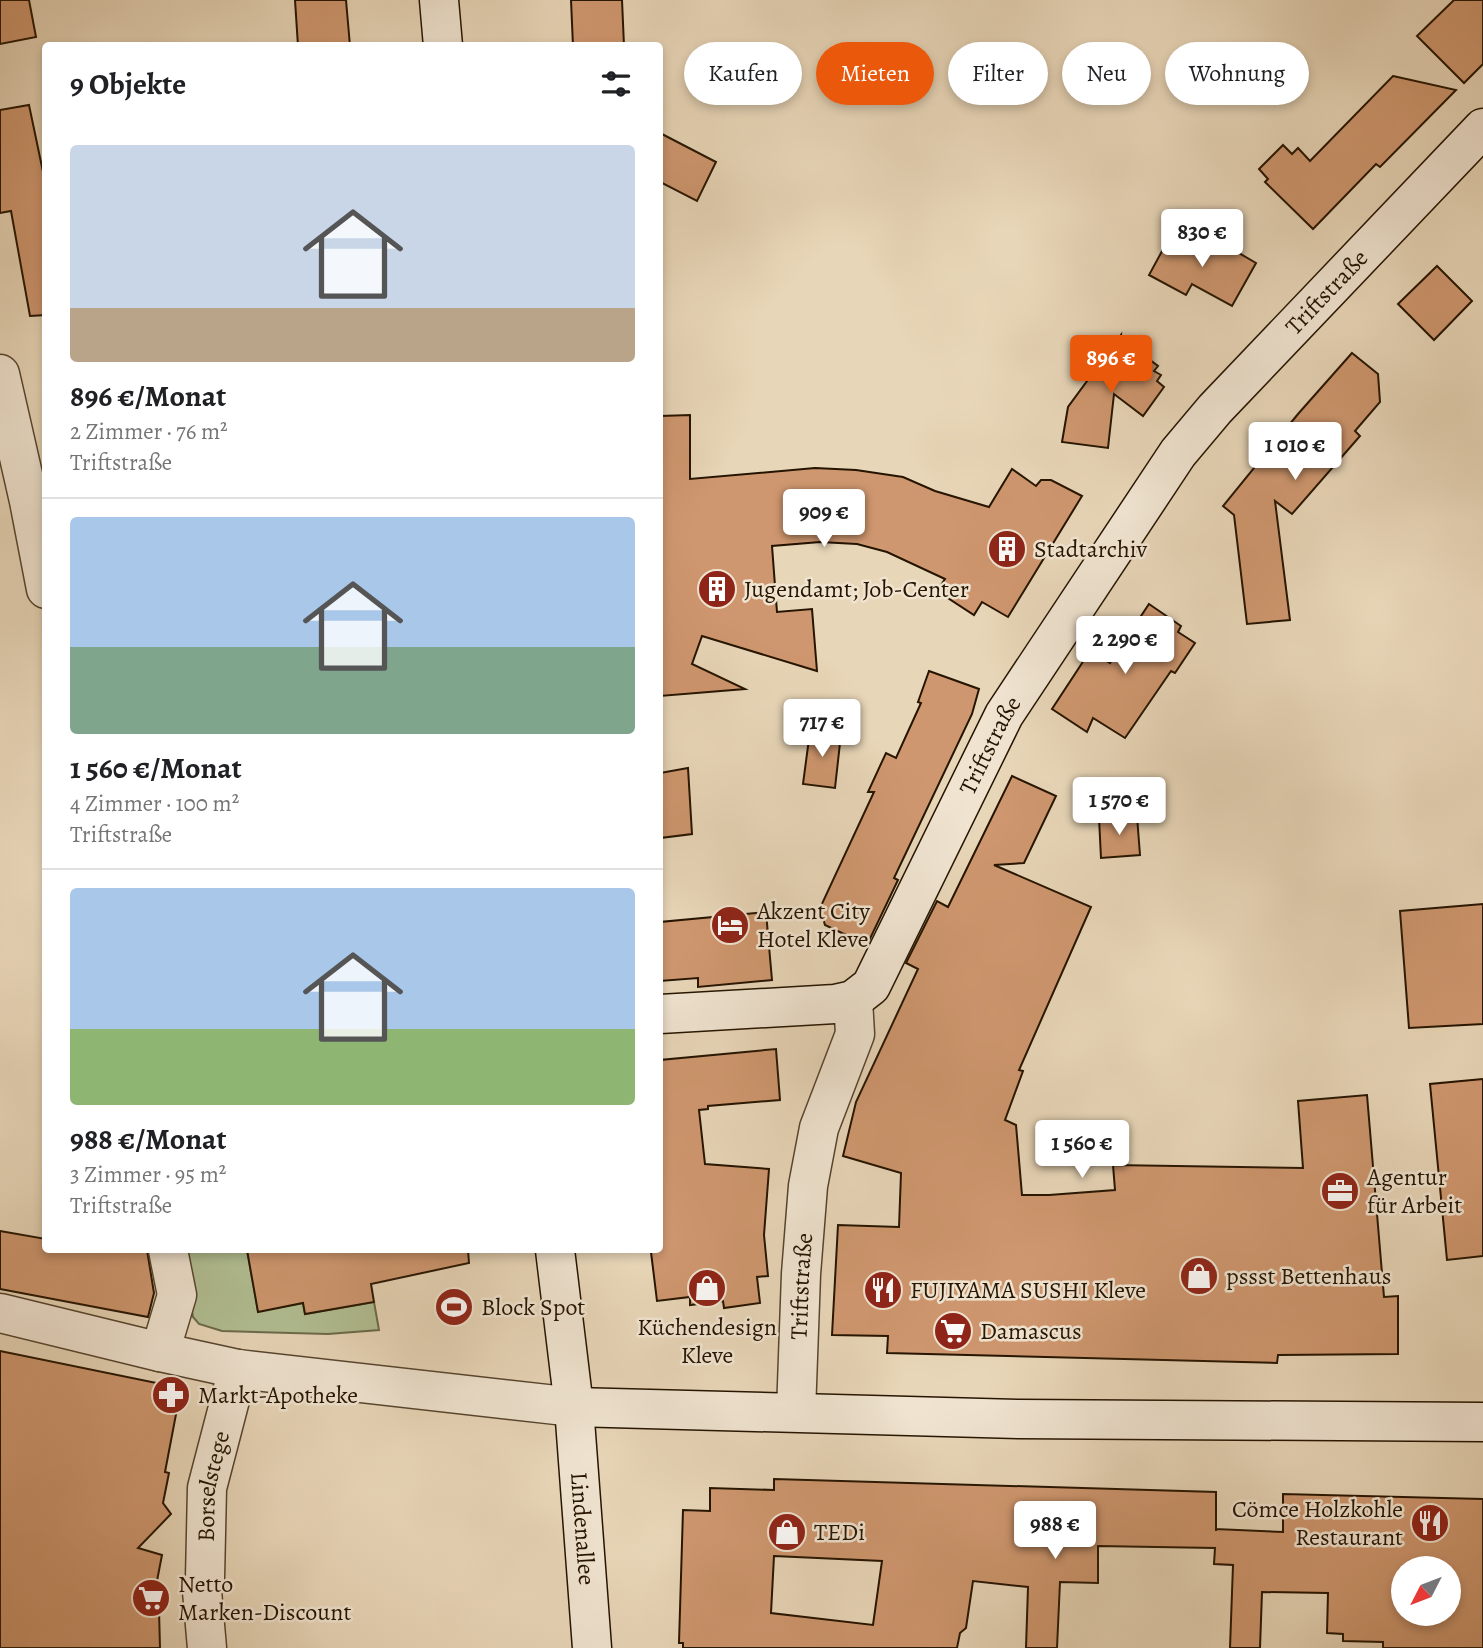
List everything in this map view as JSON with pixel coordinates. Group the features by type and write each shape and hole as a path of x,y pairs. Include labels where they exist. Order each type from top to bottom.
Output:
{"street":[{"path":"439,0 443,42"},
{"name":"Triftstraße","path":"796,1412 800,1286 808,1186 819,1128 855,1034 853,1000 871,986 1004,715 1178,453 1215,408 1483,128"},
{"path":"0,374 42,568"},
{"path":"663,1014 835,1004 853,1000"},
{"path":"160,1352 177,1295 169,1253"},
{"name":"Lindenallee","path":"555,1253 574,1408 592,1648"},
{"path":"0,1313 238,1369 574,1408 1019,1419 1389,1419 1483,1422"},
{"name":"Borselstege","path":"207,1648 202,1591 205,1578 207,1488 238,1369"}],"green space":[{"path":"182,1253 248,1253 258,1311 303,1303 305,1314 374,1302 379,1330 328,1334 222,1331 199,1324 193,1317"}],"building":[{"path":"0,0 29,0 36,37 0,44"},
{"path":"295,0 346,0 350,42 298,42"},
{"path":"571,0 622,0 624,42 573,42"},
{"path":"1454,0 1483,0 1483,64 1464,83 1417,36"},
{"path":"1393,76 1456,90 1380,167 1376,164 1313,229 1265,182 1268,179 1259,169 1283,145 1292,154 1298,148 1310,161"},
{"path":"29,105 42,167 42,315 30,316 11,211 0,213 0,110"},
{"path":"663,135 716,162 697,201 663,184"},
{"path":"1173,231 1214,253 1220,242 1256,263 1232,306 1192,284 1186,295 1149,275"},
{"path":"1437,266 1472,301 1434,340 1398,304"},
{"path":"1121,335 1120,348 1124,351 1130,345 1158,366 1154,371 1161,375 1157,381 1164,387 1143,416 1114,394 1108,448 1062,442 1068,407"},
{"path":"1352,353 1378,374 1380,402 1355,431 1360,436 1292,514 1275,501 1290,620 1247,624 1234,515 1223,506"},
{"name":"Jugendamt; Job-Center","path":"690,415 690,479 815,468 856,470 903,477 935,491 989,507 1012,469 1036,486 1041,480 1051,480 1082,496 1008,617 982,602 974,615 937,591 945,579 887,552 857,544 820,542 772,546 777,612 812,609 817,671 702,636 692,664 745,689 663,696 663,416"},
{"path":"1149,604 1181,626 1178,632 1195,643 1175,673 1171,671 1125,738 1093,718 1087,732 1052,709 1088,654 1087,648 1110,663"},
{"path":"929,671 979,689 972,714 894,878 898,880 867,945 825,925 820,908 874,792 868,792 886,753 896,758 921,703 918,702"},
{"path":"810,731 841,734 835,788 803,784"},
{"path":"688,768 692,834 663,838 663,772"},
{"path":"1012,776 1056,796 1024,863 994,865 1091,907 1019,1070 1023,1071 1005,1120 1016,1125 1022,1195 1115,1190 1113,1165 1303,1168 1298,1101 1367,1095 1384,1297 1398,1296 1398,1354 1278,1355 1277,1363 887,1353 888,1336 832,1335 838,1225 899,1227 901,1173 843,1156 856,1102 918,969 906,963 937,901 948,907"},
{"path":"1137,816 1140,855 1101,858 1099,818"},
{"path":"1483,904 1483,1024 1409,1028 1400,911"},
{"name":"Akzent City Hotel Kleve","path":"766,912 772,980 698,987 698,978 663,981 663,922"},
{"path":"776,1049 780,1100 708,1106 708,1109 699,1110 705,1164 769,1169 764,1235 768,1276 757,1277 760,1303 724,1308 723,1301 690,1305 690,1297 657,1301 651,1253 663,1253 663,1060"},
{"path":"1483,1079 1483,1256 1447,1260 1430,1084"},
{"path":"0,1231 42,1238 42,1253 147,1253 154,1293 148,1317 0,1289"},
{"path":"248,1253 468,1253 469,1263 371,1284 374,1302 305,1314 303,1303 258,1312"},
{"path":"0,1351 181,1388 165,1472 169,1473 163,1503 171,1514 138,1548 162,1555 156,1586 163,1595 159,1610 160,1648 0,1648"},
{"path":"774,1479 1216,1492 1216,1529 1283,1532 1283,1494 1483,1499 1483,1648 1383,1648 1383,1642 1343,1641 1343,1634 1327,1633 1328,1593 1262,1592 1260,1648 1230,1648 1233,1565 1214,1564 1215,1548 1098,1546 1098,1583 1060,1582 1057,1648 1026,1648 1028,1587 973,1581 966,1628 960,1633 957,1648 683,1648 683,1643 679,1643 683,1510 710,1511 710,1488 774,1490","holes":["774,1556 882,1561 873,1625 771,1613"]}],"place":[{"name":"Stadtarchiv","path":"1007,549"},
{"name":"Jugendamt; Job-Center","path":"717,589"},
{"name":"Akzent City Hotel Kleve","path":"730,925"},
{"name":"Agentur für Arbeit","path":"1340,1191"},
{"name":"pssst Bettenhaus","path":"1199,1276"},
{"name":"Küchendesign Kleve","path":"707,1288"},
{"name":"FUJIYAMA SUSHI Kleve","path":"883,1290"},
{"name":"Block Spot","path":"454,1307"},
{"name":"Damascus","path":"953,1331"},
{"name":"Markt-Apotheke","path":"171,1395"},
{"name":"Cömce Holzkohle Restaurant","path":"1430,1523"},
{"name":"TEDi","path":"787,1532"},
{"name":"Netto Marken-Discount","path":"151,1598"}]}
